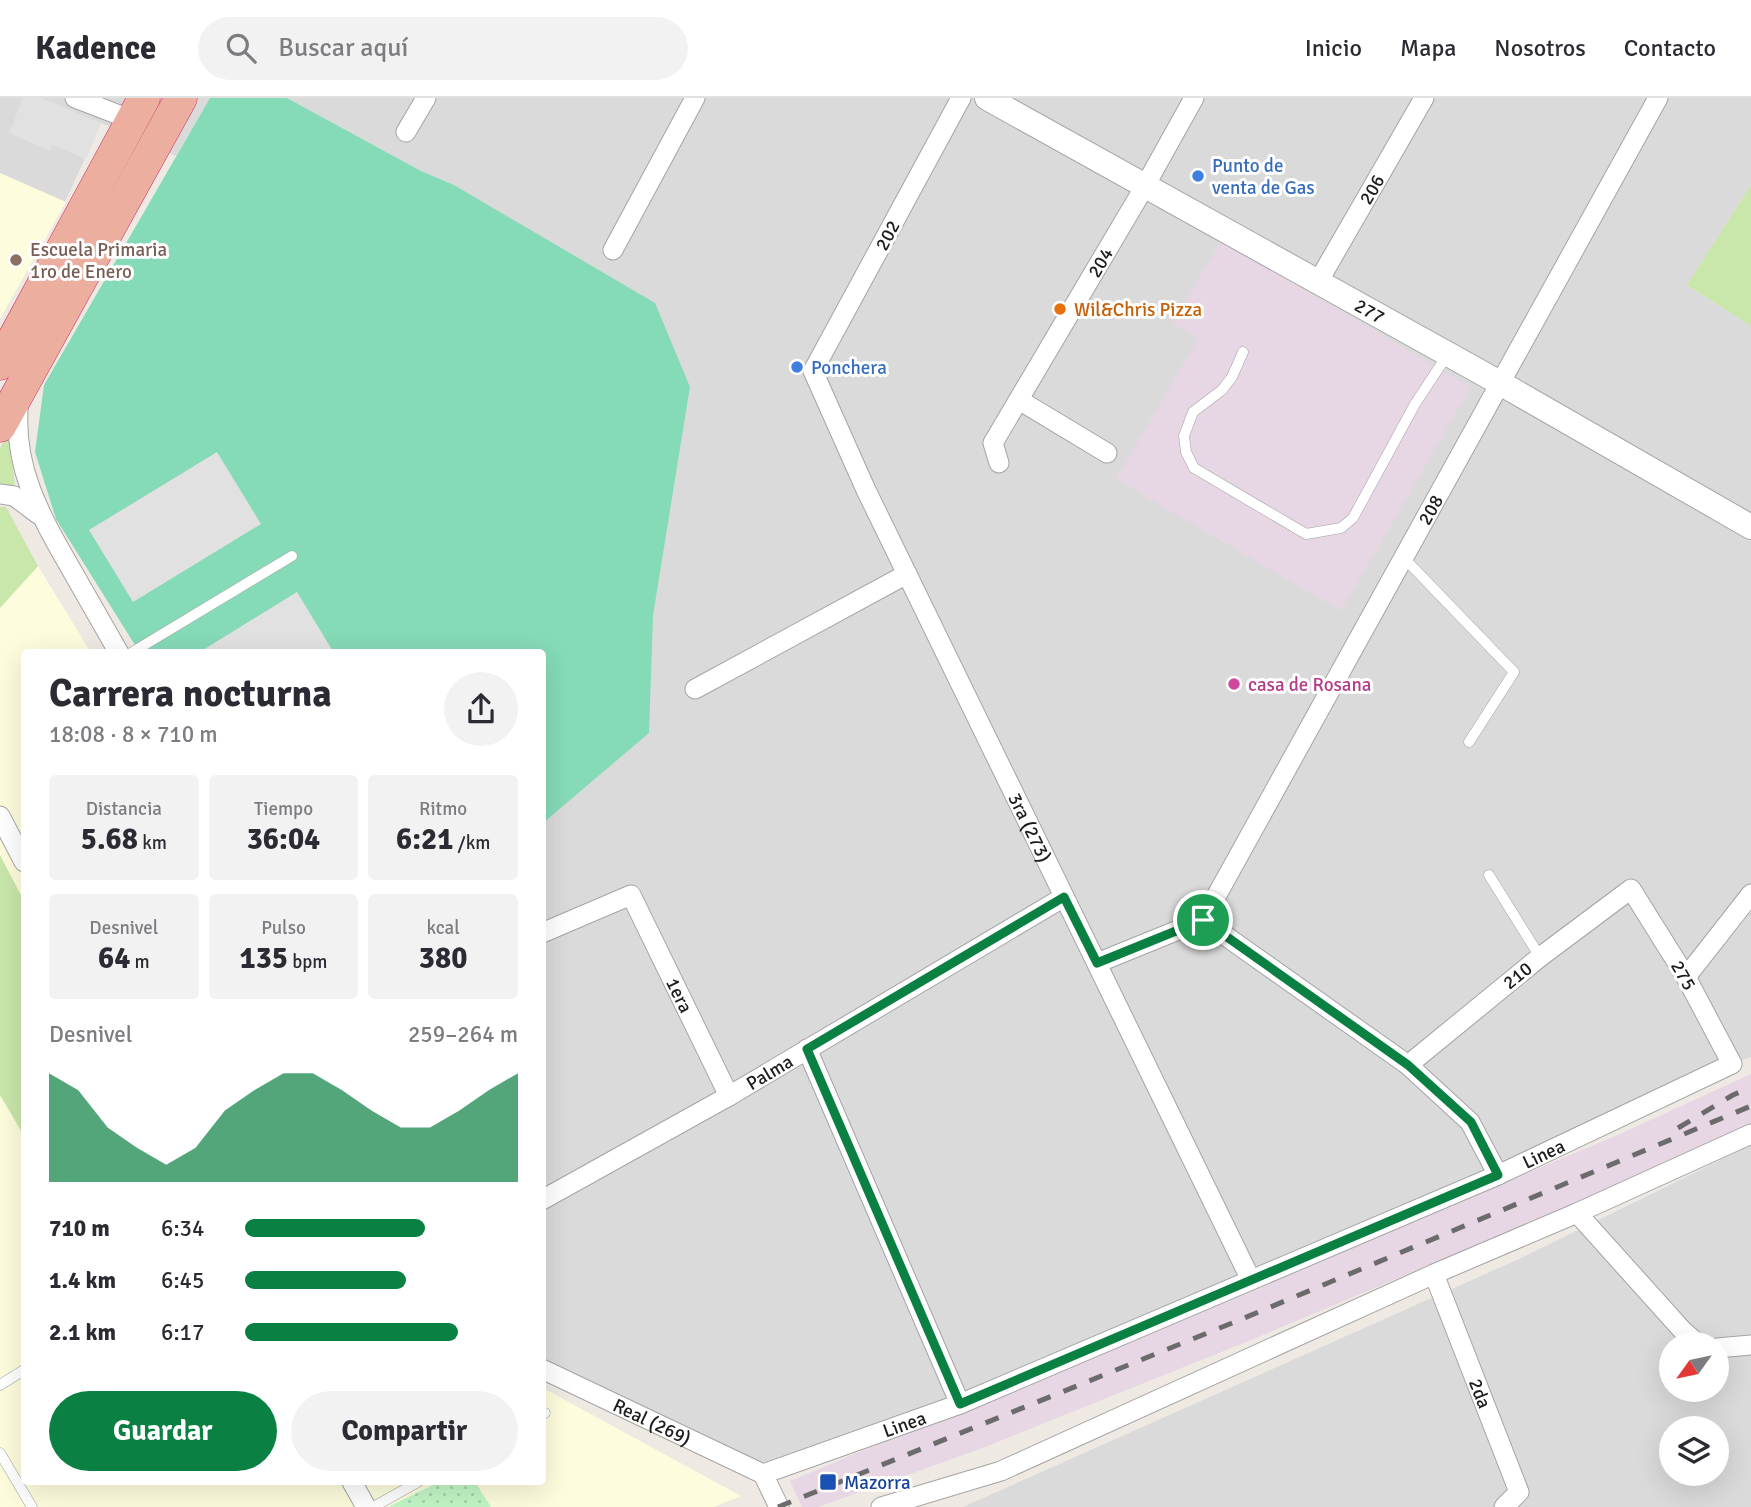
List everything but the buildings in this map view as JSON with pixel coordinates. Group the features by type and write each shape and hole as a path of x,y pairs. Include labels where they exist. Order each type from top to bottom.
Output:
{"highway":[{"path":"14,370 181,98"},
{"path":"0,426 14,370 138,109"}],"street":[{"path":"75,98 138,109"},
{"path":"406,132 426,98"},
{"path":"613,250 695,98"},
{"name":"202","path":"813,372 961,98"},
{"name":"277","path":"986,98 1500,383 1751,527"},
{"name":"204","path":"999,464 993,443 1194,98"},
{"name":"206","path":"1318,282 1424,98"},
{"name":"208","path":"1203,920 1658,98"},
{"path":"14,370 19,399 19,442 30,490 42,518 118,649"},
{"name":"3ra (273)","path":"813,372 906,574 1251,1280"},
{"path":"1019,400 1107,453"},
{"path":"0,494 14,496 42,518"},
{"path":"695,688 906,574"},
{"path":"0,816 21,856"},
{"name":"210","path":"1408,1065 1540,957 1631,889"},
{"name":"275","path":"1631,889 1686,977 1732,1064"},
{"path":"1686,977 1751,894"},
{"name":"1era","path":"546,931 631,895 729,1096"},
{"name":"Palma","path":"546,1198 729,1096 1064,897"},
{"path":"1097,963 1203,920 1408,1065 1471,1122 1498,1175"},
{"path":"807,1049 960,1404"},
{"name":"Linea","path":"763,1474 960,1404 1498,1175 1732,1064"},
{"path":"881,1507 1001,1471 1434,1274 1751,1134"},
{"path":"1577,1213 1684,1332"},
{"name":"2da","path":"1434,1274 1519,1492 1504,1507"},
{"path":"1729,1347 1751,1345"},
{"name":"Real (269)","path":"546,1371 763,1474"},
{"path":"763,1474 779,1507"},
{"path":"354,1485 366,1507"}],"lane":[{"path":"1243,352 1232,377 1222,390 1193,412 1184,436 1186,452 1194,468 1306,534 1341,528 1353,518 1415,404 1448,354"},
{"path":"138,649 292,556"},
{"path":"1404,558 1514,672 1469,742"},
{"path":"1489,875 1540,957"},
{"path":"0,1385 21,1372"},
{"path":"0,1453 32,1507"},
{"path":"373,1507 413,1485"}],"shaded area":[{"path":"0,98 210,98 176,156 101,123 65,202 0,319"},
{"path":"23,98 42,98 101,123 86,159 53,145 50,151 9,133"},
{"path":"287,98 1751,98 1751,185 1687,285 1751,326 1751,1057 1498,1175 763,1474 546,1370 546,817 651,644 653,616 690,387 454,185 421,171"},
{"name":"Escuela Primaria 1ro de Enero","path":"0,173 66,202 0,319"},
{"path":"1221,241 1471,387 1341,611 1116,479 1198,339 1173,323"},
{"path":"217,452 261,524 133,602 89,530"},
{"path":"38,566 89,649 21,649 21,1485 546,1485 546,1390 741,1496 714,1507 0,1507 0,608"},
{"path":"297,592 332,649 204,649"},
{"path":"1751,1074 1751,1130 1251,1340 980,1449 818,1507 802,1507 790,1481 1620,1134"},
{"path":"1751,1145 1751,1507 963,1507 1519,1259"}],"green space":[{"path":"210,98 287,98 421,171 454,185 655,303 690,387 653,616 649,733 546,820 546,649 137,649 56,519 35,452 44,385"},
{"path":"1751,185 1751,326 1687,285"},
{"path":"10,430 15,488 0,488 0,448"},
{"path":"0,507 6,507 38,566 0,608"},
{"path":"0,855 21,895 21,1131 0,1095"},
{"path":"433,1485 477,1485 491,1507 388,1507"}],"railway":[{"path":"1678,1128 1751,1087"},
{"path":"778,1507 1237,1321 1751,1106"}],"place":[{"name":"Punto de venta de Gas","path":"1198,176"},
{"name":"Escuela Primaria 1ro de Enero","path":"16,260"},
{"name":"Wil&Chris Pizza","path":"1060,309"},
{"name":"Ponchera","path":"797,367"},
{"name":"casa de Rosana","path":"1234,684"},
{"name":"Mazorra","path":"828,1482"}],"route":[{"path":"1064,897 1097,963 1203,920 1408,1065 1471,1122 1498,1175 960,1404 807,1049 1064,897"}]}
